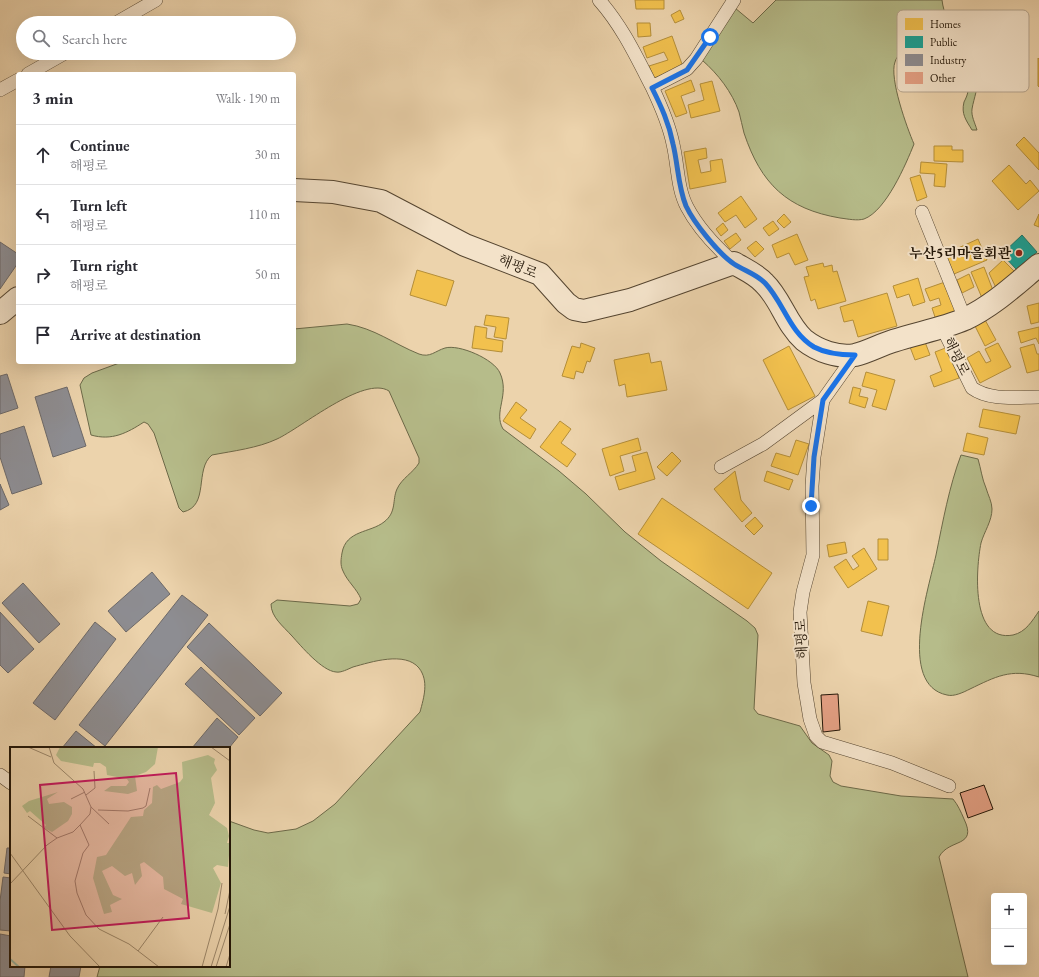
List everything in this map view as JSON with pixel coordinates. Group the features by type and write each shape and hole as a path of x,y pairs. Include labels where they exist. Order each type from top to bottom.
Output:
{"street":[{"name":"해평로","path":"296,190 333,192 381,201 465,245 540,274 566,303 574,309 584,311 630,300 734,263 752,273 764,283 774,294 793,329 804,340 826,352 855,355 892,341 966,319 1003,295 1039,265"},
{"path":"0,313 16,300"}],"lane":[{"path":"128,16 156,0"},
{"name":"해평로","path":"599,0 612,15 627,38 669,126 679,179 686,206 696,221 734,263"},
{"path":"652,88 687,70 696,59 734,0"},
{"path":"32,72 53,60"},
{"path":"0,90 16,81"},
{"name":"해평로","path":"922,212 966,319"},
{"name":"해평로","path":"942,327 972,388 976,391 981,394 993,396 1039,397"},
{"name":"해평로","path":"721,467 763,444 823,400 855,355"},
{"name":"해평로","path":"823,400 812,486 813,555 804,585 800,612 804,676 810,719 816,736 822,742 892,763 949,786"},
{"path":"0,775 10,782"}],"green space":[{"path":"776,0 942,0 944,10 897,10 897,57 894,69 894,79 903,115 914,144 906,163 887,197 880,207 864,219 852,220 840,218 821,214 805,208 791,201 778,191 759,167 744,133 739,112 733,97 714,71 702,60 735,8 753,23"},
{"path":"968,92 976,92 972,112 977,130 972,130 966,120 963,110"},
{"path":"347,324 366,329 419,354 429,355 445,348 459,348 476,354 491,363 500,373 503,381 500,423 503,429 559,471 586,494 625,532 661,561 755,628 758,635 754,709 758,714 800,726 812,743 829,755 832,761 830,776 833,782 841,786 901,796 953,799 964,819 967,834 965,839 949,847 939,857 968,977 97,977 100,967 230,967 230,821 254,830 268,833 296,829 313,821 335,804 420,712 425,684 422,673 413,663 405,660 388,659 360,665 340,672 330,671 318,663 281,625 273,613 271,604 277,600 350,606 358,604 361,599 345,575 341,566 344,546 353,536 378,526 388,518 393,510 397,489 419,463 419,458 389,391 378,388 364,390 349,396 288,433 270,442 237,451 212,455 207,461 204,469 196,503 191,508 183,512 179,508 154,433 148,424 144,422 132,430 119,435 99,437 91,435 80,385 84,378 92,373 117,364 296,364 296,329"},
{"path":"961,455 978,459 983,481 992,506 991,518 981,543 979,554 979,601 983,616 989,628 999,634 1013,635 1018,634 1025,629 1039,611 1039,677 1020,673 1003,675 962,693 947,695 932,687 923,673 920,655 920,633 923,611 947,504"}],"building: Homes":[{"path":"635,0 664,0 664,9 636,9"},
{"path":"680,10 684,19 675,23 671,15"},
{"path":"637,23 650,23 651,36 638,37"},
{"path":"672,36 683,67 654,78 649,66 668,60 664,52 647,58 643,47"},
{"path":"1038,58 1039,59 1039,87 1038,86"},
{"path":"691,80 695,91 681,96 687,113 676,117 665,91"},
{"path":"712,81 720,111 691,118 688,105 704,100 700,84"},
{"path":"1024,137 1039,153 1039,170 1016,145"},
{"path":"934,146 952,146 952,150 963,150 963,162 934,161"},
{"path":"706,148 707,158 698,160 701,173 711,171 710,161 722,159 726,182 690,189 684,152"},
{"path":"921,162 947,164 945,187 934,186 935,174 920,173"},
{"path":"1009,165 1026,184 1030,180 1039,191 1018,210 992,181"},
{"path":"920,175 927,197 917,201 910,178"},
{"path":"741,196 757,219 745,228 736,215 725,222 718,213"},
{"path":"784,214 791,222 784,228 777,221"},
{"path":"1039,214 1039,227 1034,225"},
{"path":"773,221 779,229 769,236 763,228"},
{"path":"723,223 728,230 721,236 716,229"},
{"path":"736,233 741,240 730,249 724,241"},
{"path":"797,234 808,260 795,265 789,253 777,258 772,245"},
{"path":"978,239 987,260 954,274 945,254"},
{"path":"756,241 764,249 755,257 747,248"},
{"path":"1003,260 1015,272 997,290 989,273"},
{"path":"823,263 824,267 832,265 833,272 837,271 846,301 818,309 815,299 811,301 804,277 809,276 806,267"},
{"path":"984,267 994,293 982,298 971,272"},
{"path":"417,270 454,281 446,306 410,295"},
{"path":"969,274 974,287 962,293 957,280"},
{"path":"918,278 925,302 913,306 909,294 897,298 893,286"},
{"path":"945,282 956,312 936,320 932,308 941,305 939,298 930,301 925,289"},
{"path":"887,293 897,326 858,337 853,320 844,322 840,307"},
{"path":"1039,303 1039,322 1031,324 1027,306"},
{"path":"486,315 509,318 506,339 494,337 496,327 484,325"},
{"path":"984,318 996,340 985,346 974,324"},
{"path":"475,326 487,328 486,338 503,341 502,352 472,348"},
{"path":"1039,327 1039,344 1036,338 1021,343 1018,332"},
{"path":"925,342 930,355 915,360 910,347"},
{"path":"581,343 595,348 590,362 587,361 583,373 576,371 574,379 562,376 572,346 580,348"},
{"path":"998,343 1011,367 980,383 967,358 979,351 986,363 991,361 985,349"},
{"path":"1034,344 1037,354 1039,354 1039,370 1027,373 1020,348"},
{"path":"789,346 815,396 788,410 763,360"},
{"path":"948,347 959,378 934,387 930,376 942,371 935,352"},
{"path":"649,353 651,363 661,361 667,390 627,397 625,384 619,386 614,360"},
{"path":"866,372 895,380 886,410 872,406 877,390 862,386"},
{"path":"853,387 861,389 859,396 868,398 865,408 849,403"},
{"path":"516,402 527,410 520,418 536,429 530,439 503,421"},
{"path":"983,409 1020,416 1016,434 979,427"},
{"path":"560,421 571,429 561,443 576,454 567,467 540,447"},
{"path":"967,433 988,438 984,455 963,451"},
{"path":"638,438 641,450 620,456 624,471 610,476 602,449"},
{"path":"796,440 809,444 798,475 771,466 776,453 790,457"},
{"path":"647,452 655,479 619,490 615,477 636,471 632,456"},
{"path":"672,452 681,461 667,476 657,467"},
{"path":"735,471 741,500 752,513 742,522 714,489"},
{"path":"767,471 793,480 789,490 764,481"},
{"path":"662,498 772,573 748,609 638,534"},
{"path":"755,517 763,526 754,535 745,526"},
{"path":"878,539 888,539 888,560 878,560"},
{"path":"845,542 847,553 829,557 827,545"},
{"path":"864,548 877,569 848,588 834,567 846,559 853,570 859,566 852,556"},
{"path":"868,601 889,606 882,636 861,631"}],"building: Public":[{"name":"누산5리마을회관","path":"1022,235 1037,252 1017,270 1002,254"}],"building: Industry":[{"path":"0,242 16,253 16,266 0,289"},
{"path":"7,374 18,408 0,414 0,376"},
{"path":"67,387 86,446 53,457 35,397"},
{"path":"24,426 42,484 12,494 0,457 0,434"},
{"path":"0,484 9,505 0,510"},
{"path":"152,572 170,594 126,632 108,611"},
{"path":"23,583 60,624 39,643 2,603"},
{"path":"182,595 208,615 105,746 79,725"},
{"path":"0,612 34,649 8,673 0,665"},
{"path":"95,622 116,639 55,720 33,703"},
{"path":"209,623 282,693 260,716 187,647"},
{"path":"201,667 255,718 239,735 185,684"},
{"path":"217,718 238,737 230,747 193,747"},
{"path":"76,731 96,747 63,747"},
{"path":"7,848 10,848 10,874 4,873"},
{"path":"3,877 10,878 10,931 0,930 0,901"},
{"path":"0,934 10,936 10,967 25,967 24,977 0,977"},
{"path":"51,967 81,967 79,977 49,977"}],"building: Other":[{"path":"838,694 840,730 823,732 821,695"},
{"path":"984,785 993,809 968,818 960,793"}],"place":[{"name":"누산5리마을회관","path":"1019,253"}],"route":[{"path":"710,37 687,70 652,88 669,126 674,146 679,179 686,206 719,249 734,263 752,273 774,294 793,329 804,340 826,352 839,355 855,355 823,400 814,457 811,506"}]}
